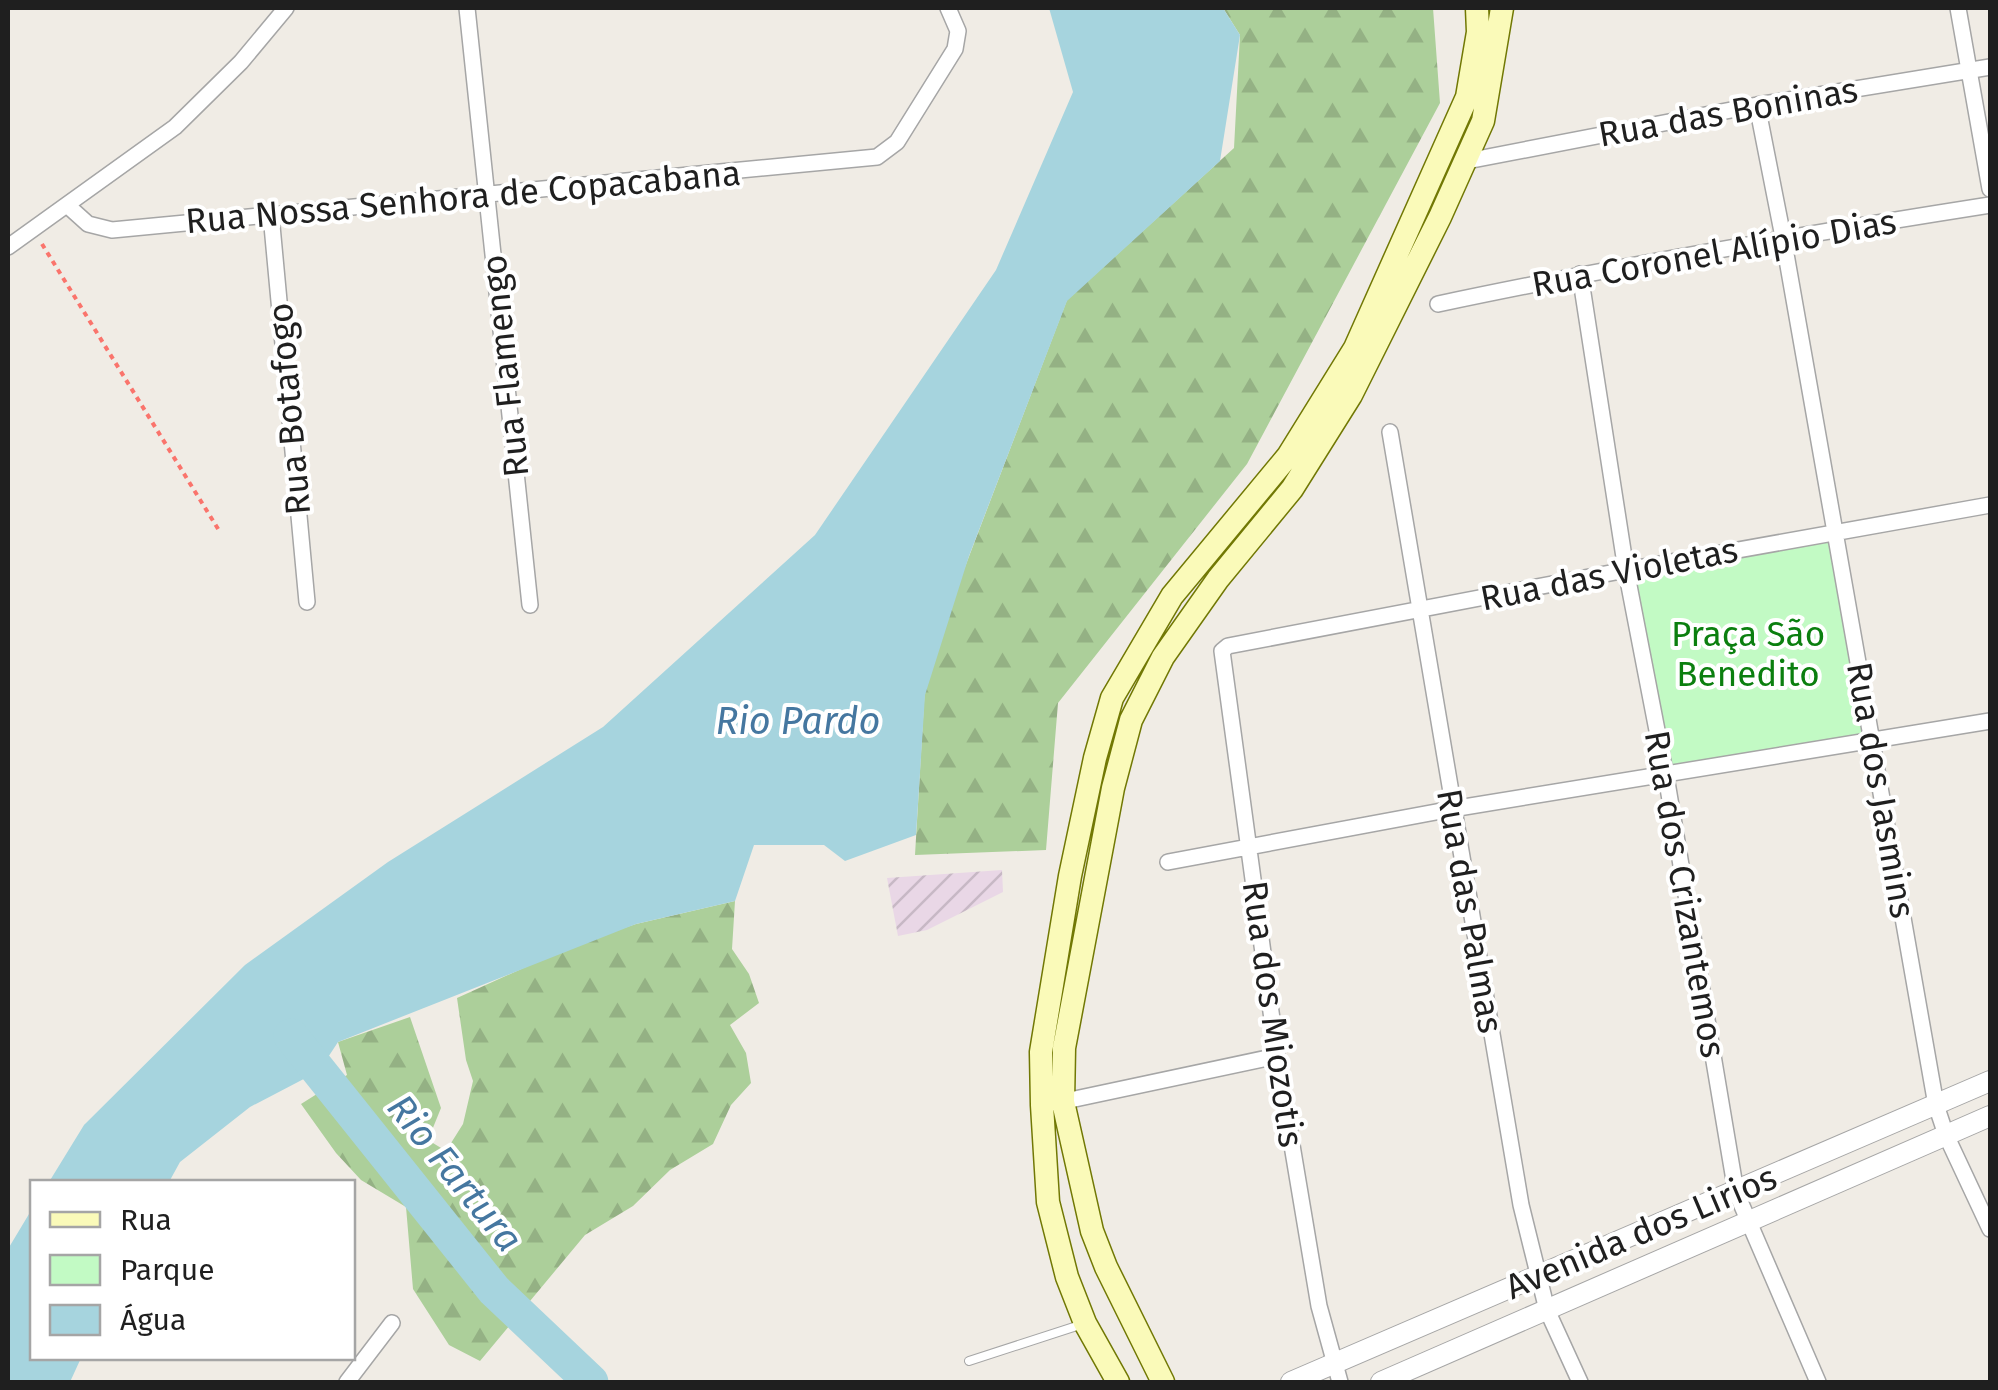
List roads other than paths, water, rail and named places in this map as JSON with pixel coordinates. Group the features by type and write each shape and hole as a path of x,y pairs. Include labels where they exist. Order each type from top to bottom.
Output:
{"main road":[{"path":"1163,1382 1092,1231 1052,1104 1041,1052 1070,876 1095,758 1112,698 1172,596 1288,456 1354,348 1467,97 1478,32 1477,8"},
{"path":"1118,1382 1085,1323 1067,1277 1048,1202 1052,1104 1113,788 1131,720 1163,658 1218,578 1292,489 1352,394 1484,120 1502,8"}],"street":[{"path":"8,247 176,127 241,62 286,8"},
{"name":"Rua Flamengo","path":"467,8 530,605"},
{"name":"Rua Nossa Senhora de Copacabana","path":"68,206 88,224 112,230 866,158 883,154 897,142 955,49 958,31 948,8"},
{"path":"1958,8 1990,189"},
{"name":"Rua das Boninas","path":"1467,160 1757,105 1990,68"},
{"name":"Rua dos Jasmins","path":"1757,105 1936,1105 1990,1230"},
{"name":"Rua Coronel Alípio Dias","path":"1438,304 1783,237 1990,205"},
{"name":"Rua Botafogo","path":"270,215 307,602"},
{"name":"Rua dos Crizantemos","path":"1580,274 1626,570 1666,776 1736,1192 1818,1382"},
{"name":"Rua das Palmas","path":"1390,432 1521,1205 1547,1310 1580,1382"},
{"name":"Rua das Violetas","path":"1228,646 1990,506"},
{"name":"Rua dos Miozotis","path":"1228,646 1220,656 1277,1056 1319,1306 1336,1373"},
{"path":"1168,862 1452,809 1990,721"},
{"path":"1052,1104 1277,1056"},
{"name":"Avenida dos Lirios","path":"1292,1382 1336,1373 1539,1275 1990,1081"},
{"name":"Avenida dos Lirios","path":"1381,1382 1990,1116"},
{"path":"347,1382 392,1323"}],"lane":[{"path":"969,1361 1085,1323"}],"water":[{"name":"Rio Pardo","path":"1049,8 1223,8 1240,35 1220,161 1067,301 969,556 925,695 916,835 845,861 824,845 754,845 735,901 636,924 338,1042 319,1071 250,1107 180,1162 170,1180 50,1180 84,1125 245,965 388,862 603,727 815,535 996,270 1073,92"},
{"path":"30,1212 30,1360 80,1360 70,1382 8,1382 8,1249"}],"waterway":[{"name":"Rio Fartura","path":"291,1036 494,1290 591,1382"}],"park label":[{"name":"Praça São Benedito","path":"1748,654"}]}
